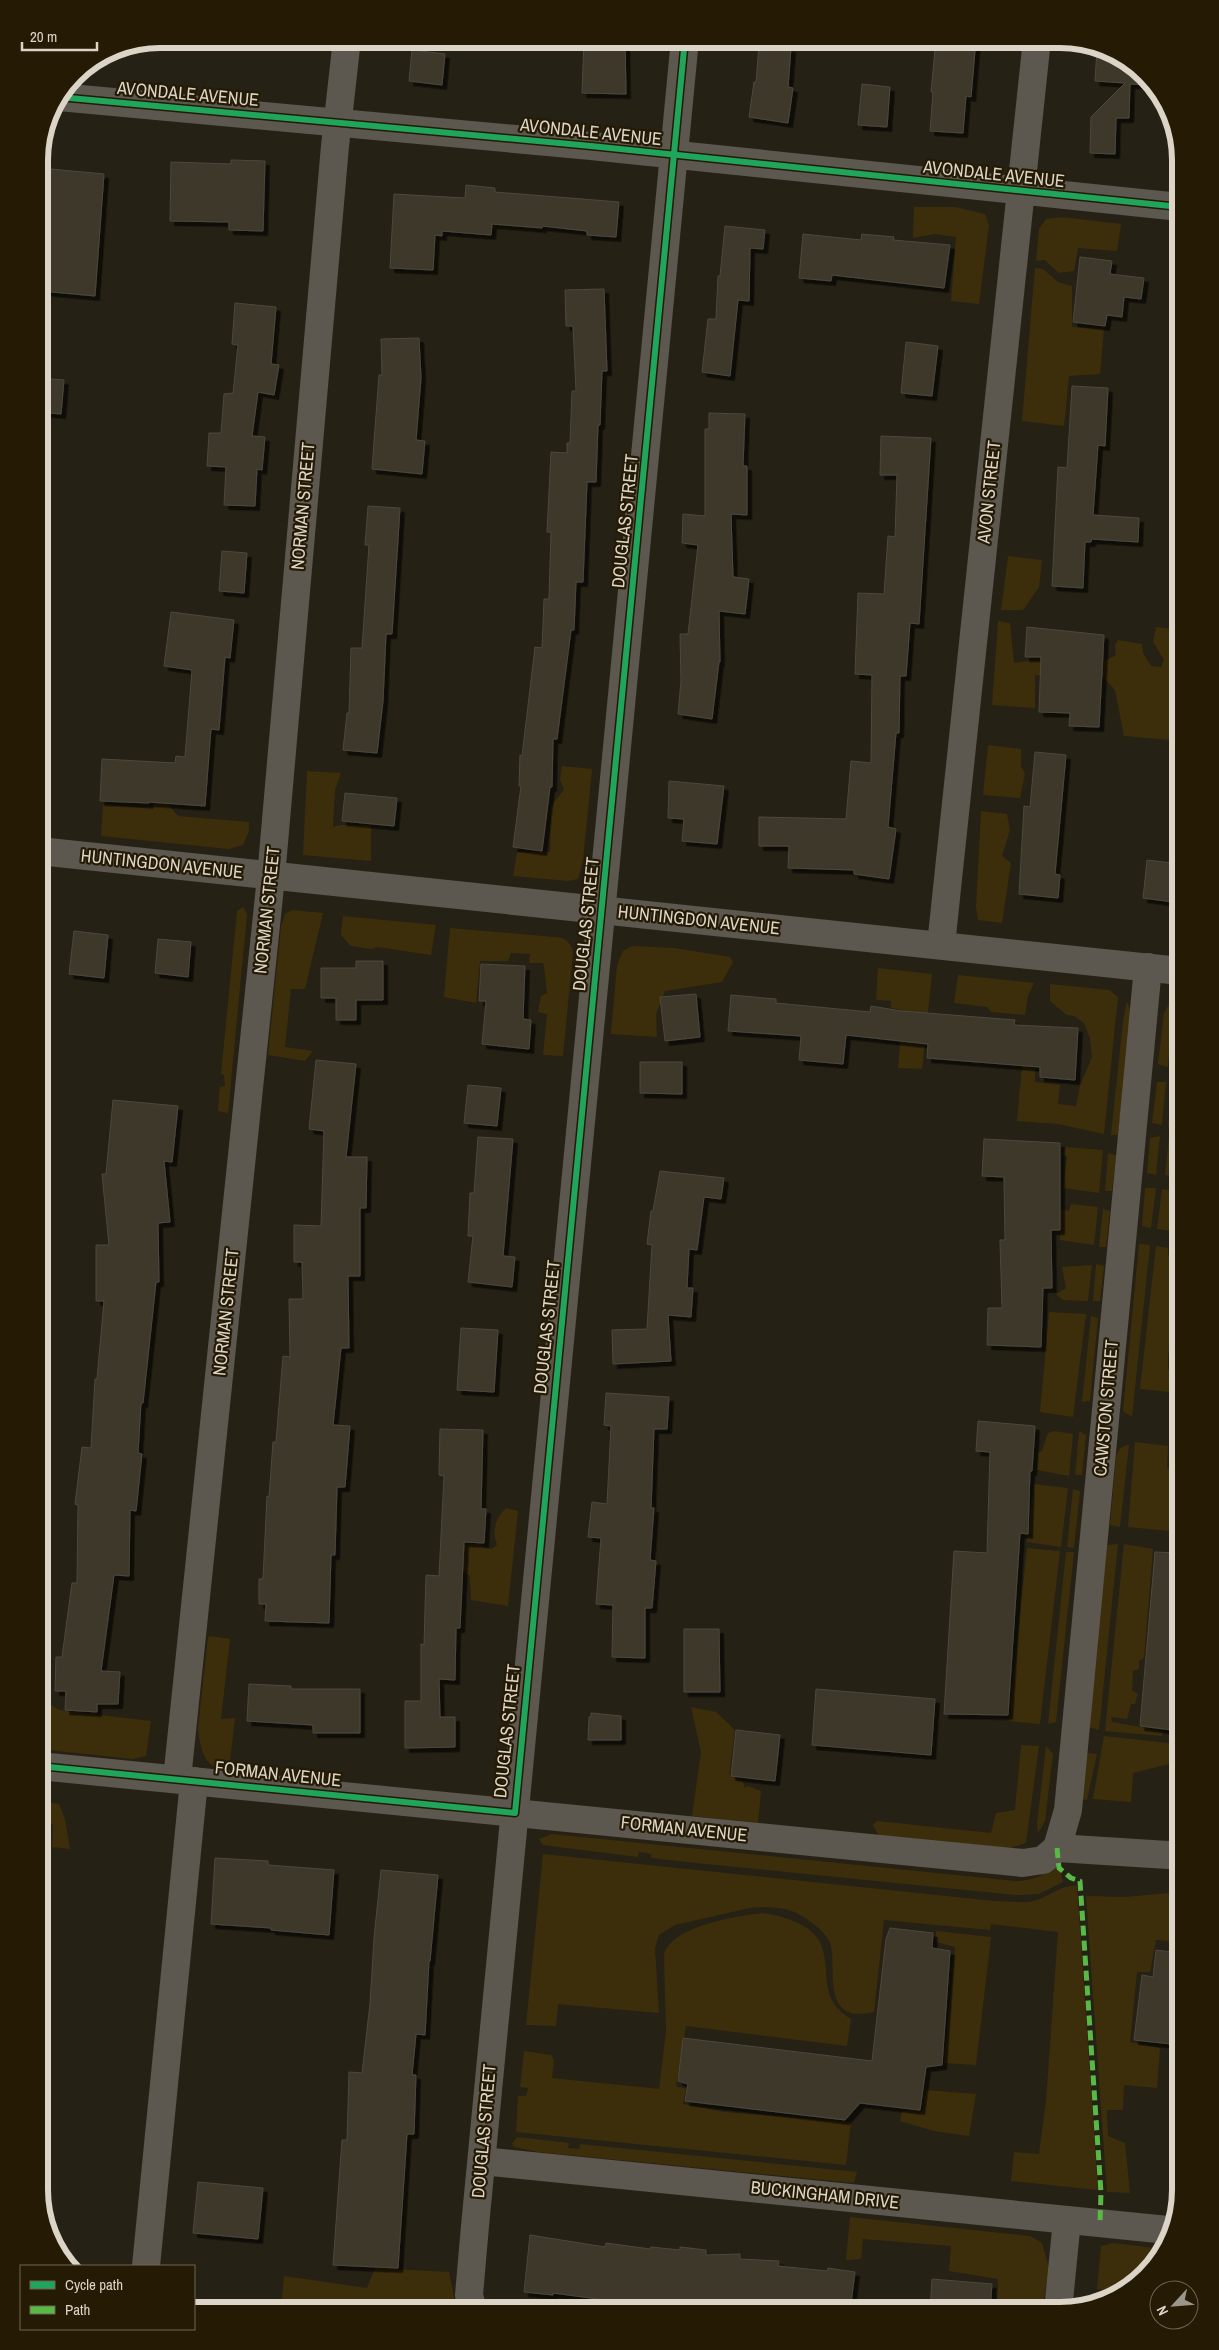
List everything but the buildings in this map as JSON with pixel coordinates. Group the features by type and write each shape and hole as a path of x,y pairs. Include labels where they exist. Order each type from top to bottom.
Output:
{"street":[{"name":"NORMAN STREET","path":"146,2265 186,1780 271,877 345,48"},
{"name":"DOUGLAS STREET","path":"471,2302 469,2295 514,1813 603,910 684,48"},
{"name":"AVON STREET","path":"941,945 1036,48"},
{"name":"AVONDALE AVENUE","path":"66,98 674,155 1172,206"},
{"name":"HUNTINGDON AVENUE","path":"48,852 271,877 305,878 1172,970"},
{"name":"CAWSTON STREET","path":"1057,1848 1067,1815 1148,967"},
{"name":"FORMAN AVENUE","path":"48,1767 1023,1863 1043,1860 1057,1848"},
{"path":"1057,1848 1172,1855"},
{"name":"BUCKINGHAM DRIVE","path":"482,2161 1164,2230"},
{"path":"1059,2302 1067,2220"}],"shaded area":[{"path":"914,207 955,207 985,214 989,225 979,304 951,301 956,237 934,234 913,238"},
{"path":"1061,217 1121,224 1117,251 1078,248 1074,271 1059,273 1045,260 1036,261 1039,229 1046,219"},
{"path":"1035,268 1043,269 1058,282 1072,286 1072,327 1104,329 1100,374 1069,376 1064,426 1022,421"},
{"path":"1008,556 1042,560 1039,587 1023,610 1001,610"},
{"path":"998,621 1010,623 1014,663 1042,659 1043,654 1107,660 1116,655 1115,645 1118,640 1142,644 1143,653 1151,666 1161,667 1164,660 1153,642 1156,627 1172,629 1172,740 1124,736 1115,690 1103,677 1035,675 1035,708 992,705"},
{"path":"988,745 1021,749 1021,766 1025,773 1020,798 983,795"},
{"path":"156,762 173,762 170,807 178,816 249,822 249,831 243,845 229,849 101,836 103,804 153,809"},
{"path":"562,766 592,769 583,860 578,879 568,881 513,876 517,852 550,852 551,806 564,790 560,779"},
{"path":"307,771 341,773 335,790 333,827 341,825 371,825 371,861 303,855"},
{"path":"981,811 1007,814 1010,830 1002,856 1011,863 1002,923 978,920 976,907"},
{"path":"243,907 247,914 228,1113 218,1111 220,1087 225,1086 224,1075 221,1074 237,911"},
{"path":"292,910 323,913 305,989 291,989 285,1047 313,1051 305,1061 268,1055 281,927 285,914"},
{"path":"343,916 436,925 431,955 378,947 371,949 351,946 341,935"},
{"path":"450,928 555,937 565,939 569,943 573,952 563,1056 543,1055 547,1014 538,1012 541,996 547,993 544,967 543,963 529,963 530,954 511,953 508,961 480,961 476,1003 444,997"},
{"path":"632,946 674,948 730,957 733,962 722,982 665,991 656,1014 657,1037 611,1034 617,965 623,951"},
{"path":"878,968 932,974 922,1069 898,1068 903,1010 891,1008 891,1001 876,1000"},
{"path":"958,975 1034,983 1028,996 1025,1015 991,1012 987,1007 954,1003"},
{"path":"1050,984 1109,990 1118,997 1104,1134 1058,1124 1017,1121 1023,1054 1035,1057 1035,1082 1060,1085 1058,1104 1076,1106 1080,1086 1092,1057 1090,1038 1084,1023 1074,1016 1067,1015 1050,1001"},
{"path":"1127,1001 1130,1010 1130,1022 1118,1135 1111,1135 1123,1021"},
{"path":"1169,1004 1172,1004 1168,1067 1158,1064 1164,1013"},
{"path":"1157,1082 1166,1082 1162,1125 1152,1123"},
{"path":"1172,1090 1172,1127 1168,1127"},
{"path":"1160,1136 1156,1175 1147,1173 1150,1138"},
{"path":"1169,1137 1172,1137 1172,1176 1165,1175"},
{"path":"1066,1147 1103,1150 1099,1193 1063,1188 1067,1157 1062,1153"},
{"path":"1108,1153 1116,1155 1112,1191 1105,1191"},
{"path":"1145,1188 1156,1188 1151,1228 1142,1226"},
{"path":"1162,1189 1172,1191 1172,1231 1157,1229"},
{"path":"1071,1204 1098,1207 1094,1245 1060,1240 1061,1209 1069,1211"},
{"path":"1103,1209 1110,1211 1106,1247 1099,1247"},
{"path":"1139,1244 1150,1245 1132,1417 1123,1411"},
{"path":"1156,1246 1168,1248 1168,1255 1172,1256 1172,1338 1168,1355 1168,1369 1172,1372 1172,1392 1140,1389"},
{"path":"1096,1264 1104,1266 1100,1301 1093,1301"},
{"path":"1092,1265 1088,1301 1063,1300 1056,1294 1066,1288 1062,1267"},
{"path":"1049,1312 1086,1314 1073,1417 1040,1412"},
{"path":"1091,1316 1098,1318 1090,1401 1082,1402"},
{"path":"1054,1431 1073,1434 1069,1476 1037,1470 1038,1453 1042,1451 1048,1433"},
{"path":"1079,1431 1086,1435 1082,1475 1075,1475"},
{"path":"1135,1442 1168,1446 1167,1468 1172,1469 1172,1531 1128,1527"},
{"path":"1129,1445 1120,1527 1110,1525 1116,1457 1120,1448"},
{"path":"1034,1484 1068,1488 1061,1547 1027,1542"},
{"path":"1073,1489 1080,1491 1074,1548 1067,1547"},
{"path":"506,1508 518,1511 508,1606 471,1600 470,1576 464,1572 463,1562 445,1561 446,1545 480,1544 485,1548 492,1549 497,1545 495,1530 497,1521"},
{"path":"1118,1544 1099,1730 1088,1727 1107,1545"},
{"path":"1124,1544 1153,1549 1144,1658 1139,1661 1139,1669 1133,1671 1132,1690 1138,1694 1135,1704 1131,1704 1127,1719 1111,1717 1112,1722 1163,1731 1162,1736 1105,1731"},
{"path":"1027,1548 1060,1551 1040,1724 1009,1721"},
{"path":"1066,1552 1074,1552 1056,1722 1048,1724"},
{"path":"208,1637 230,1639 221,1719 235,1718 229,1769 214,1767 205,1757 198,1728"},
{"path":"51,1705 59,1710 151,1721 146,1756 133,1759 48,1750 48,1707"},
{"path":"691,1707 716,1712 735,1730 729,1775 743,1782 745,1788 748,1786 761,1791 758,1823 692,1816 701,1752"},
{"path":"1104,1736 1169,1743 1169,1764 1133,1773 1131,1802 1093,1799"},
{"path":"1021,1745 1039,1746 1026,1843 1010,1848 879,1836 873,1825 877,1821 991,1833 996,1813 1015,1810"},
{"path":"1046,1746 1053,1754 1045,1821 1038,1833 1037,1824"},
{"path":"1087,1753 1097,1754 1087,1800 1081,1799"},
{"path":"48,1802 59,1804 65,1819 70,1849 52,1847 53,1824 48,1823"},
{"path":"552,1834 1015,1881 1036,1878 1054,1867 1060,1870 1063,1882 1039,1894 1015,1895 651,1858 651,1854 639,1852 638,1857 543,1845 539,1839"},
{"path":"543,1854 994,1901 1035,1901 1059,1889 1077,1886 1098,2190 1011,2181 1014,2152 1039,2154 1046,2101 1058,1932 991,1924 990,1930 884,1920 874,2012 856,2014 843,2008 837,2001 833,1982 832,1951 830,1943 823,1932 797,1913 785,1909 750,1908 675,1925 659,1935 655,1948 659,2013 558,2004 556,2026 526,2025"},
{"path":"1172,1893 1172,1941 1156,1940 1150,1972 1137,1972 1130,2042 1160,2048 1157,2088 1124,2085 1123,2110 1107,2110 1108,2136 1125,2143 1130,2193 1107,2192 1086,1896 1125,1897"},
{"path":"763,1913 799,1923 820,1941 830,1997 841,2012 851,2019 847,2046 686,2026 676,2086 686,2089 683,2104 724,2112 851,2122 846,2165 516,2132 518,2096 526,2096 528,2088 520,2087 524,2051 551,2055 554,2060 552,2078 659,2089 666,2031 664,1955 669,1945 679,1937 706,1924"},
{"path":"936,1931 991,1937 976,2065 944,2063 955,1947 936,1942"},
{"path":"925,2090 976,2094 969,2136 934,2131 900,2121 902,2111 923,2110"},
{"path":"517,2137 569,2143 568,2148 579,2149 580,2144 857,2172 854,2183 538,2152 514,2147 512,2144"},
{"path":"850,2217 1030,2236 1042,2243 1049,2268 1043,2302 997,2302 998,2279 949,2271 951,2246 863,2239 861,2259 846,2260"},
{"path":"1114,2243 1156,2248 1139,2270 1108,2291 1097,2289 1101,2246"},
{"path":"375,2268 449,2272 455,2302 282,2302 284,2276 367,2288"}],"marked path":[{"path":"1057,1848 1059,1868 1071,1878 1080,1881 1101,2193 1100,2223"}],"cycle path":[{"path":"48,1767 515,1813 684,48"},
{"path":"66,98 591,146 1172,206"}]}
